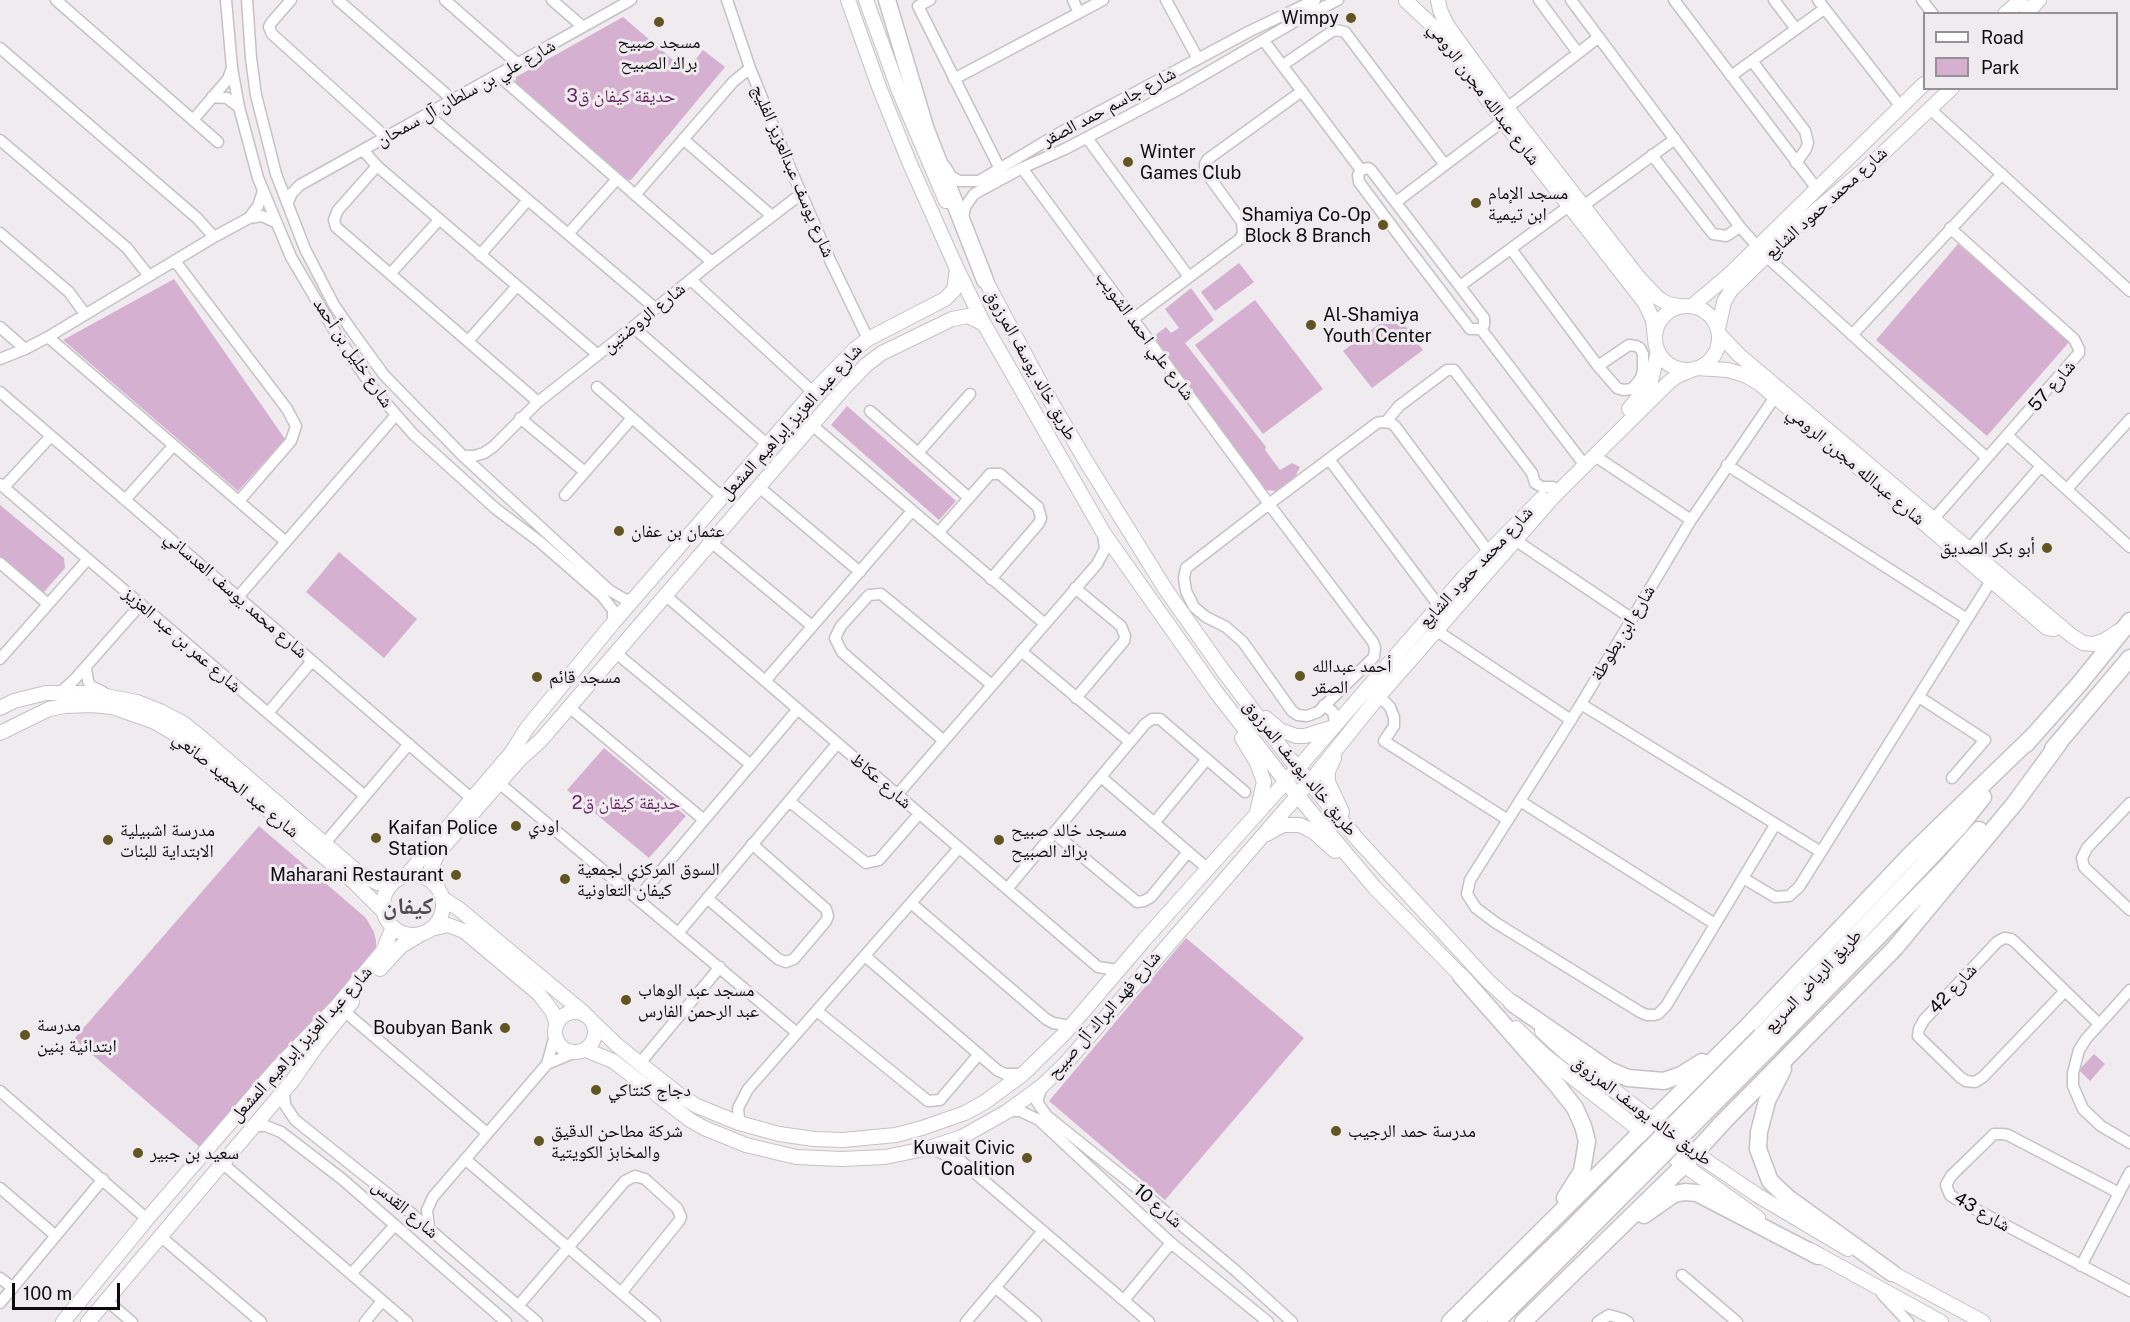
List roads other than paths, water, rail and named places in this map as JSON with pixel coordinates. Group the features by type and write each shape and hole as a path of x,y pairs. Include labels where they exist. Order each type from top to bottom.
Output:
{"highway":[{"path":"887,0 926,130 985,280"},
{"name":"طريق الرياض السريع","path":"1496,1322 1568,1241 1959,827 2130,620"},
{"name":"طريق الرياض السريع","path":"1760,1037 1948,865 2059,743 2130,658"},
{"path":"1523,1322 1689,1159 1895,948 2015,803 2059,743"},
{"path":"1461,976 1557,1085 1575,1108 1583,1126 1587,1141 1582,1171 1572,1189 1535,1236"},
{"path":"1512,1003 1609,1070 1628,1078 1664,1081 1760,1037"},
{"path":"1450,1322 1686,1088 1760,1037"},
{"path":"1791,1052 1762,1116 1758,1149 1766,1173 1770,1181 1788,1198 1892,1273"},
{"path":"1686,1088 1681,1098 1681,1109 1686,1119 1694,1126 1705,1129 1715,1127 1725,1121"},
{"path":"1603,1171 1611,1166 1620,1165 1637,1173 1645,1189 1640,1207"},
{"path":"1591,1256 1662,1202 1674,1194 1685,1192 1697,1193 1708,1198 1818,1256"},
{"name":"طريق الرياض السريع","path":"1475,1322 1568,1241"}],"main road":[{"name":"طريق خالد يوسف المرزوق","path":"848,0 879,87 906,153 984,324 1103,532 1216,692 1286,782 1375,888 1461,976 1544,1055 1647,1126 1775,1229 1818,1256 1941,1322"},
{"path":"859,0 883,48"},
{"name":"طريق خالد يوسف المرزوق","path":"866,0 916,133 985,280 1043,388 1107,497 1166,590 1224,672 1298,769 1358,840 1488,981 1647,1126"},
{"name":"شارع عبدالله مجرن الرومي","path":"1410,0 1505,114 1576,206 1645,303 1653,320 1657,345"},
{"name":"شارع عبدالله مجرن الرومي","path":"1438,0 1447,25 1505,114"},
{"path":"2028,12 2039,0"},
{"name":"شارع محمد حمود الشايع","path":"1719,332 1724,302 1762,252 1817,189 1923,85"},
{"name":"شارع محمد حمود الشايع","path":"1686,306 1793,230 1880,156 1950,90"},
{"path":"1866,141 1864,146 1867,155 1880,156"},
{"name":"شارع عبدالله مجرن الرومي","path":"1576,206 1650,291 1668,304 1686,306"},
{"name":"شارع عبد العزيز إبراهيم المشعل","path":"406,876 512,752 527,728 585,657 813,392 868,339 951,294 956,284 957,269"},
{"path":"1686,306 1708,313 1719,332 1716,352 1712,359 1695,369 1684,370 1669,364 1657,345 1656,328 1661,318 1669,311 1686,306"},
{"path":"922,311 930,316 932,325 930,329"},
{"name":"شارع عبد العزيز إبراهيم المشعل","path":"434,884 431,868 438,853 520,759 541,740 843,389 882,353 930,329 960,316 975,318 984,324"},
{"name":"شارع عبدالله مجرن الرومي","path":"1719,332 1739,355 1778,392 1930,522 1991,580 2047,628 2054,629 2058,625"},
{"name":"شارع محمد حمود الشايع","path":"1286,782 1464,577 1644,392 1655,369 1657,345"},
{"path":"843,361 847,371 858,374"},
{"name":"شارع عبدالله مجرن الرومي","path":"1695,369 1728,370 1745,375 1778,392"},
{"name":"شارع محمد حمود الشايع","path":"1309,782 1379,696 1515,540 1668,383 1677,376 1695,369"},
{"path":"828,376 840,378 843,389"},
{"path":"1044,429 1065,457 1094,506 1098,509 1103,508 1107,504 1107,497"},
{"name":"شارع عبدالله مجرن الرومي","path":"1930,522 1969,549 2058,625 2083,643 2094,644 2105,640 2117,633 2130,620"},
{"path":"680,547 681,556 684,559 689,561 697,558"},
{"path":"663,567 667,564 677,566 680,575 678,580"},
{"path":"1464,577 1473,575 1478,579 1478,584"},
{"path":"1407,642 1405,648 1408,654 1412,656 1419,652"},
{"path":"585,657 586,666 589,669 602,670"},
{"path":"1224,672 1264,716 1285,733 1300,737 1335,727"},
{"path":"570,675 582,677 586,688"},
{"path":"1216,692 1262,772 1263,791 1256,815"},
{"name":"شارع عبد الحميد صانعي","path":"0,708 14,701 46,693 112,696 160,711 183,723 321,847 383,911"},
{"path":"14,701 22,702 27,708 28,713 24,720"},
{"name":"شارع عبد الحميد صانعي","path":"0,733 49,709 65,706 112,707 156,722 196,749 321,847 369,879 378,883 392,883"},
{"path":"1357,722 1332,762 1327,777 1334,798 1358,840"},
{"path":"527,728 530,738 541,740"},
{"name":"شارع فهد البراك آل صبيح","path":"442,898 459,909 681,1096 721,1117 769,1132 814,1139 843,1140 896,1135 965,1113 1023,1074 1054,1044 1286,782"},
{"name":"شارع فهد البراك آل صبيح","path":"581,1051 613,1061 690,1120 719,1135 768,1151 812,1159 885,1157 929,1148 962,1137 1008,1111 1042,1086 1066,1064 1309,782"},
{"path":"1252,847 1279,827 1300,825 1319,837 1375,888"},
{"path":"427,931 441,915 442,898 434,884 416,875 406,876 392,883 386,891 383,911 387,921 393,927 407,934 427,931 448,925 464,931 539,994 552,1011 556,1029 562,1047 581,1051 595,1038 589,1018 576,1011 561,1017 556,1029"},
{"path":"1162,921 1162,931 1171,936 1176,934"},
{"name":"شارع عبد العزيز إبراهيم المشعل","path":"67,1320 164,1199 277,1068 338,1005 383,951 393,927"},
{"name":"شارع عبد العزيز إبراهيم المشعل","path":"88,1322 288,1085 344,1011 391,955 401,946 427,931"},
{"path":"1145,939 1155,940 1160,953"},
{"path":"277,1068 285,1067 291,1072 288,1085"},
{"path":"990,1098 982,1111 985,1116 994,1119"},
{"path":"965,1113 973,1113 978,1119 975,1130"},
{"path":"768,1151 775,1142 769,1132"},
{"path":"896,1135 891,1147 902,1154"},
{"name":"طريق خالد يوسف المرزوق","path":"1689,1159 1757,1195 1857,1255 1983,1322"},
{"path":"179,1182 183,1193 195,1196"},
{"path":"164,1199 168,1197 177,1200 180,1203 181,1212"}],"street":[{"path":"56,0 218,142"},
{"name":"شارع خليل بن أحمد","path":"226,0 232,68 239,107 258,178 291,257 321,308 364,376 413,434 505,516 540,542 609,603 613,610 614,623"},
{"name":"شارع خليل بن أحمد","path":"246,0 256,95 263,129 294,222 305,249 334,304 378,366 443,437 609,590 626,600 636,597"},
{"path":"291,0 271,23 272,34 387,138"},
{"path":"338,0 454,101"},
{"path":"445,0 518,64"},
{"path":"552,0 583,27"},
{"name":"شارع علي بن سلطان آل سمحان","path":"288,202 292,192 300,185 454,101 631,0"},
{"name":"شارع يوسف عبدالعزيز الفليج","path":"727,0 750,68 801,194 868,339"},
{"path":"930,0 918,6 1000,169"},
{"path":"1073,0 1079,13"},
{"path":"954,79 1103,0"},
{"path":"1166,0 1198,59"},
{"name":"شارع جاسم حمد الصقر","path":"926,130 951,176 960,181 979,181 1056,135 1315,0"},
{"name":"شارع جاسم حمد الصقر","path":"963,224 965,207 974,194 1022,168 1087,138 1338,0"},
{"path":"1539,0 1578,53"},
{"path":"1571,0 1740,227 1762,252 1987,458"},
{"path":"1674,0 1817,189"},
{"path":"1774,0 1796,29"},
{"path":"1922,0 1931,12"},
{"path":"1731,76 1796,29 1821,4 1901,107"},
{"path":"227,13 237,18 247,14"},
{"path":"1282,65 1331,32 1336,30 1345,32 1444,165"},
{"path":"1396,202 1599,37"},
{"path":"1264,41 1361,170"},
{"path":"1221,47 1232,51 1232,57 1228,61"},
{"path":"0,48 196,218 214,237"},
{"path":"1752,61 1805,131 1806,149 1796,163"},
{"path":"193,120 228,79 232,68"},
{"path":"635,195 733,82 750,68"},
{"path":"498,75 712,262"},
{"path":"1133,319 1236,243 1243,233 1242,222 1205,171 1208,159 1302,91"},
{"path":"213,97 227,98 239,107"},
{"path":"1930,109 2130,291"},
{"path":"428,115 655,309"},
{"path":"1056,135 1052,139 1051,146 1058,150 1065,149"},
{"path":"1087,138 1189,277"},
{"path":"683,139 772,216"},
{"path":"1460,286 1675,139"},
{"path":"0,140 127,248 149,276"},
{"path":"364,151 377,166 598,355"},
{"path":"1652,155 1713,234 1726,236 1740,227"},
{"path":"377,166 338,210 334,220 336,227 538,402"},
{"name":"شارع علي احمد الشويب","path":"1022,168 1373,642 1374,657 1318,712 1307,716 1298,715 1292,711 1243,642 1226,627 1206,617 1194,607 1186,591 1184,578 1186,568 1269,504"},
{"path":"1368,168 1371,170 1396,202 1484,318 1484,325 1481,329 1474,331 1470,329 1402,240 1359,182 1358,175 1361,170 1368,168"},
{"path":"258,178 266,172 288,184 300,185"},
{"path":"1852,335 2002,174"},
{"path":"568,234 617,179"},
{"path":"249,218 258,206 263,191"},
{"name":"شارع الروضتين","path":"463,456 484,453 493,447 538,402 712,262 801,194"},
{"path":"480,255 528,200"},
{"path":"0,359 48,337 249,218 262,216 289,228 294,222"},
{"path":"391,273 440,220"},
{"name":"شارع 57","path":"1930,522 2078,356 2079,349 2074,339 1950,228"},
{"path":"0,233 69,292 85,314"},
{"path":"1511,249 1598,366 1617,388 1632,389 1641,378 1643,370 1640,348 1629,345 1598,366"},
{"path":"175,261 287,409 296,426 291,441 239,501"},
{"path":"691,280 813,392"},
{"path":"468,341 517,286"},
{"path":"0,327 25,349"},
{"path":"633,327 768,445"},
{"path":"1481,329 1580,459"},
{"path":"48,337 286,542"},
{"path":"364,376 368,366 378,366"},
{"path":"1386,422 1399,406 1447,370 1454,370 1532,473 1535,483 1542,487 1553,487"},
{"path":"597,387 722,497"},
{"name":"شارع ابن بطوطة","path":"1715,924 1662,1011 1647,1015 1484,914 1470,901 1467,894 1470,880 1581,704 1691,520 1778,392"},
{"name":"شارع محمد يوسف العدساني","path":"0,393 471,798"},
{"path":"918,453 970,394"},
{"path":"870,411 968,497"},
{"path":"238,597 396,415"},
{"path":"520,418 585,472"},
{"path":"565,495 632,418"},
{"path":"2067,489 2130,419"},
{"path":"413,434 426,430 428,421"},
{"path":"1269,504 1377,423 1386,422 1395,426 1488,551"},
{"path":"812,425 1045,624"},
{"path":"2008,435 2130,547"},
{"path":"2,486 51,436"},
{"path":"429,449 433,440 443,437"},
{"path":"125,500 173,446"},
{"path":"488,477 487,456 493,447"},
{"path":"1595,456 1691,520"},
{"path":"1329,459 1439,606"},
{"path":"1727,465 1966,619"},
{"path":"1969,549 2041,466"},
{"path":"939,532 985,477 994,473 1000,474 1038,507 1041,512 1039,524 991,579"},
{"name":"شارع عمر بن عبد العزيز","path":"2,486 365,796"},
{"path":"759,487 860,572"},
{"path":"505,516 512,513 515,502"},
{"path":"765,681 912,511"},
{"path":"897,795 1097,564 1105,549 1103,532"},
{"path":"1515,540 1631,618"},
{"path":"711,542 812,627"},
{"path":"0,659 88,559"},
{"path":"1097,564 1104,560 1113,560 1127,568"},
{"path":"0,563 48,604"},
{"path":"1743,878 1776,897 1789,896 1799,887 1991,580"},
{"path":"1076,588 1121,626 1125,636 1124,641 1076,698"},
{"path":"944,741 842,652 835,638 837,631 863,600 874,594 881,594 888,598 992,686"},
{"name":"شارع عكاظ","path":"665,595 1098,967"},
{"path":"61,693 86,668 141,604"},
{"path":"1437,631 1571,720"},
{"path":"1021,651 1130,742"},
{"path":"616,653 751,765"},
{"path":"268,713 312,661"},
{"path":"86,668 88,681 92,686 112,696"},
{"path":"1340,691 1351,706"},
{"path":"1379,696 1390,707 1394,717 1394,726 1384,741 1508,820"},
{"path":"1919,697 1985,740 1952,778"},
{"path":"1581,704 1821,852"},
{"path":"1324,705 1333,712 1335,727"},
{"path":"569,706 704,820"},
{"path":"638,898 798,710"},
{"path":"1007,889 1145,724 1152,719 1160,719 1245,792"},
{"path":"321,847 409,744"},
{"path":"679,932 837,744"},
{"path":"1154,823 1208,759"},
{"path":"1101,777 1208,869"},
{"path":"499,783 618,880 798,1033"},
{"path":"789,801 866,863 879,860 919,814"},
{"path":"1520,801 1715,924 1775,825"},
{"path":"2130,803 2087,848 2082,858 2084,867 2130,910"},
{"path":"1054,833 1137,902 1151,897 1188,852"},
{"path":"707,898 778,959 786,963 794,959 826,921 828,916 826,909 752,844"},
{"path":"743,1124 738,1108 748,1089 959,848"},
{"path":"911,903 1046,1019 1062,1026 1070,1026"},
{"name":"شارع 42","path":"2065,991 1983,1077 1975,1082 1965,1081 1960,1077 1918,1036 1923,1020 1997,942 2004,938 2016,942 2098,1023"},
{"path":"865,956 997,1070 1014,1076 1023,1074"},
{"path":"640,1063 720,967"},
{"path":"1100,991 1098,967 1118,970"},
{"path":"2130,990 2098,1023 2079,1050 2074,1061 2073,1086 2080,1103 2091,1118 2130,1143"},
{"path":"344,1011 487,1133"},
{"path":"817,1011 927,1101 940,1100 979,1054"},
{"path":"1046,1019 1054,1044"},
{"path":"429,1228 427,1210 433,1197 547,1064 556,1029"},
{"path":"547,1064 581,1051"},
{"path":"990,1098 999,1087 1000,1078 997,1070"},
{"name":"شارع القدس","path":"288,1085 285,1105 294,1119 404,1207 537,1322"},
{"name":"شارع 10","path":"1042,1086 1036,1102 1047,1116 1148,1197 1292,1322"},
{"path":"0,1091 147,1219"},
{"path":"721,1117 738,1108"},
{"name":"شارع 10","path":"1008,1111 1020,1110 1039,1120 1171,1244 1268,1322"},
{"name":"شارع القدس","path":"254,1126 266,1126 281,1132 358,1193 506,1322"},
{"name":"شارع 43","path":"2119,1193 2002,1134 1994,1134 1947,1181 1947,1191 1956,1199 2130,1291"},
{"path":"962,1137 955,1144 955,1154 961,1161 1149,1322"},
{"path":"929,1148 961,1161"},
{"path":"465,1159 655,1322"},
{"path":"222,1163 407,1322"},
{"path":"2081,1266 2130,1172"},
{"path":"518,1306 625,1181 635,1176 645,1179 677,1208 681,1217 621,1293"},
{"path":"358,1193 359,1182 369,1178"},
{"path":"0,1304 103,1179"},
{"path":"0,1188 56,1236"},
{"path":"1135,1212 1133,1206 1135,1199 1141,1196 1148,1197"},
{"path":"404,1207 420,1205 433,1197"},
{"path":"351,1274 395,1225"},
{"path":"966,1322 1043,1231"},
{"path":"160,1236 261,1322"},
{"path":"1124,1300 1171,1244"},
{"path":"448,1273 459,1269 461,1257"},
{"path":"1209,1276 1214,1277 1223,1272 1225,1266 1219,1257"},
{"path":"462,1284 464,1273 474,1268"},
{"path":"1682,1275 1737,1322"},
{"path":"0,1278 13,1288"},
{"path":"995,1287 1036,1322"},
{"path":"1876,1287 1908,1322"},
{"path":"106,1300 132,1322"},
{"path":"365,1322 382,1300"},
{"path":"1598,1322 1609,1316 1628,1322"}],"place":[{"name":"Wimpy","path":"1351,18"},
{"name":"مسجد صبيح براك الصبيح","path":"659,22"},
{"name":"Winter Games Club","path":"1128,162"},
{"name":"مسجد الإمام ابن تيمية","path":"1476,203"},
{"name":"Shamiya Co-Op Block 8 Branch","path":"1383,225"},
{"name":"Al-Shamiya Youth Center","path":"1311,325"},
{"name":"عثمان بن عفان","path":"619,531"},
{"name":"أبو بكر الصديق","path":"2047,548"},
{"name":"أحمد عبدالله الصقر","path":"1300,676"},
{"name":"مسجد قائم","path":"537,677"},
{"name":"اودي","path":"516,826"},
{"name":"Kaifan Police Station","path":"376,838"},
{"name":"مدرسة اشبيلية الابتداية للبنات","path":"108,840"},
{"name":"مسجد خالد صبيح براك الصبيح","path":"999,840"},
{"name":"Maharani Restaurant","path":"456,875"},
{"name":"السوق المركزي لجمعية كيفان التعاونية","path":"565,879"},
{"name":"مسجد عبد الوهاب عبد الرحمن الفارس","path":"626,1000"},
{"name":"Boubyan Bank","path":"505,1028"},
{"name":"مدرسة ابتدائية بنين","path":"25,1035"},
{"name":"دجاج كنتاكي","path":"596,1090"},
{"name":"مدرسة حمد الرجيب","path":"1336,1131"},
{"name":"شركة مطاحن الدقيق والمخابز الكويتية","path":"539,1141"},
{"name":"سعيد بن جبير","path":"138,1153"},
{"name":"Kuwait Civic Coalition","path":"1027,1158"}],"district":[{"name":"كيفان","path":"408,907"}],"park label":[{"name":"حديقة كيفان ق3","path":"621,96"},
{"name":"حديقة كيقان ق2","path":"626,803"}]}
